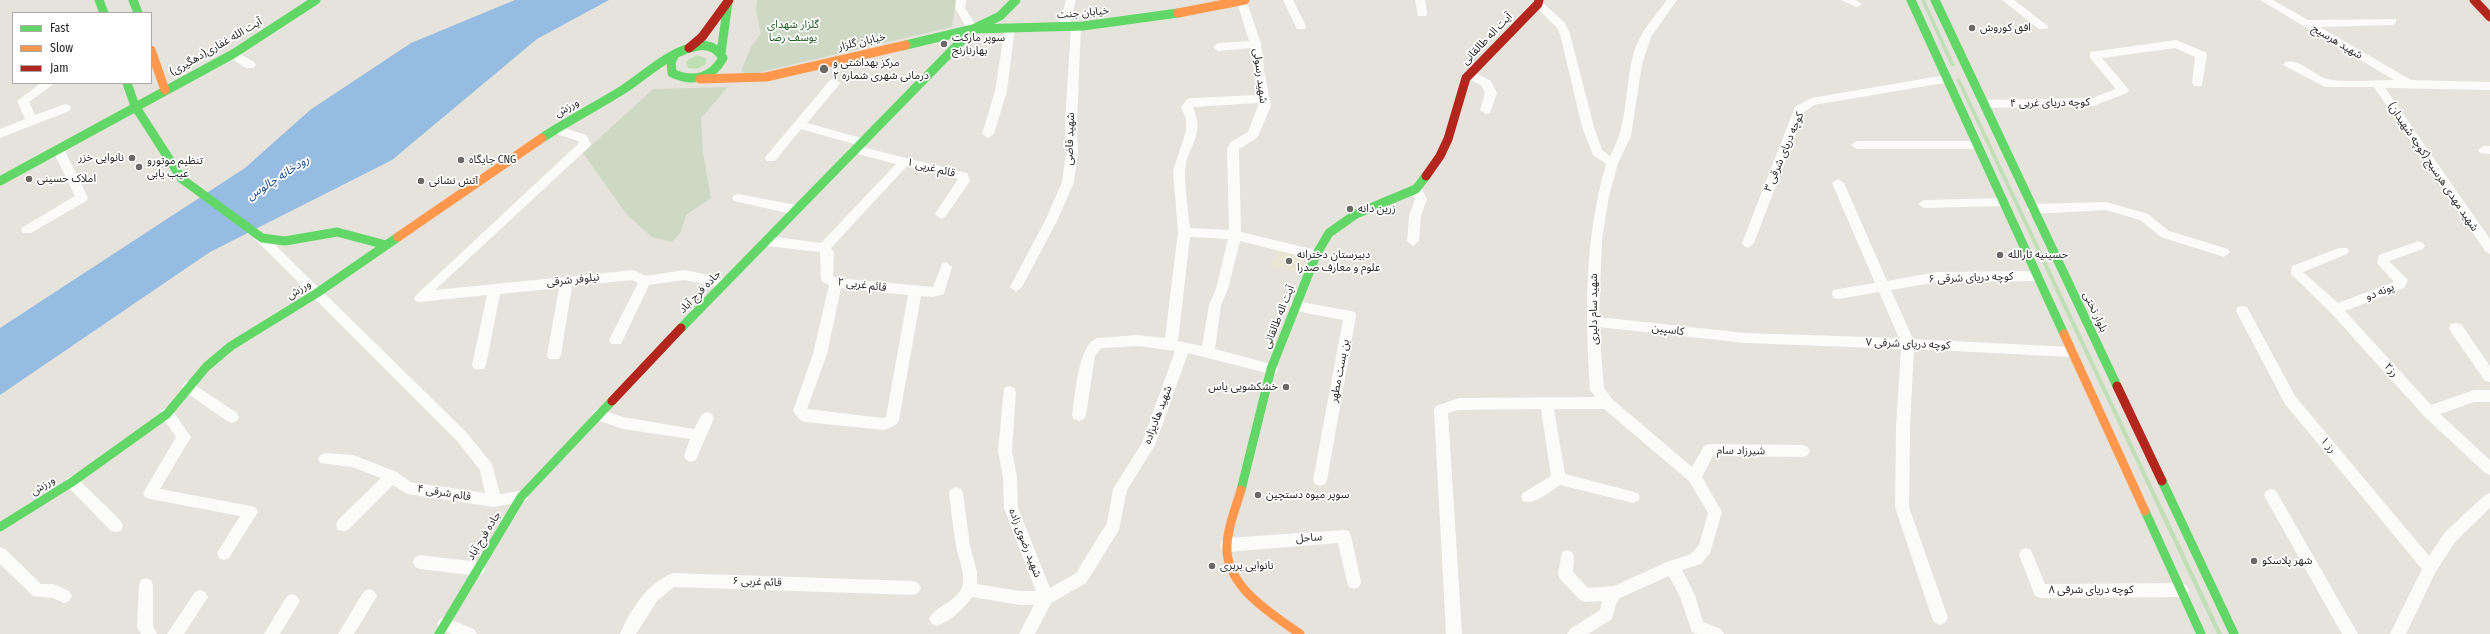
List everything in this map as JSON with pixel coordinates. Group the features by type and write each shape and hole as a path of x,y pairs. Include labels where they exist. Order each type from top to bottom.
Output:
{"street":[{"path":"99,0 104,12"},
{"path":"133,0 138,12"},
{"name":"آیت الله غفاری(دهگیری)","path":"0,181 135,106 233,54 316,0"},
{"path":"961,0 960,8 972,29"},
{"name":"جاده فرج آباد","path":"442,629 521,497 724,283 972,29 990,22 1016,0"},
{"name":"شهید قاضی","path":"1016,287 1052,220 1068,182 1072,152 1071,0"},
{"path":"1288,0 1301,26"},
{"path":"1420,0 1422,14"},
{"name":"شهید سام دلیری","path":"1567,557 1565,574 1585,595 1615,593 1672,568 1696,560 1705,548 1715,512 1694,477 1607,403 1597,390 1592,321 1596,240 1603,196 1612,163 1621,151 1630,122 1640,49 1672,0"},
{"path":"1846,0 1857,4"},
{"path":"1910,0 2200,634"},
{"name":"بلوار تختی","path":"1935,0 2032,209 2234,634"},
{"path":"2007,0 2043,26"},
{"name":"شهید هرسیج","path":"2265,0 2409,84"},
{"path":"2474,0 2490,17"},
{"path":"624,90 674,56 689,48 702,37 729,1"},
{"path":"729,1 721,53 722,63 734,79"},
{"name":"خیابان جنت","path":"972,29 1010,27 1070,27 1155,17 1244,1"},
{"name":"شهید رسولی","path":"1235,234 1233,150 1235,145 1253,135 1266,106 1263,99 1256,44 1244,1"},
{"path":"1539,2 1561,26 1565,34 1588,127 1597,152 1612,163"},
{"name":"آیت اله طالقانی","path":"1300,634 1252,597 1231,571 1227,558 1227,545 1271,368 1316,255 1329,233 1356,214 1416,189 1440,156 1448,139 1466,78 1539,2"},
{"path":"2306,24 2392,21"},
{"path":"988,134 1001,91 1010,27"},
{"name":"خیابان گلزار","path":"689,80 766,77 972,29"},
{"path":"1218,48 1256,44"},
{"name":"کوچه دریای غربی ۴","path":"1983,104 2093,102 2123,90 2094,56 2176,44 2201,55 2198,83"},
{"path":"689,48 712,46 721,53"},
{"path":"152,53 166,90"},
{"path":"233,54 250,65"},
{"path":"674,56 670,68 672,73 689,80"},
{"path":"670,81 689,80 711,74 722,63"},
{"name":"شهید هرسیج","path":"2289,65 2301,69 2325,83 2490,86"},
{"path":"1945,75 1968,71"},
{"path":"1470,74 1487,84 1492,93 1486,110"},
{"name":"کوچه دریای شرقی ۳","path":"1748,243 1799,110 1811,102 1945,75"},
{"path":"771,158 834,83"},
{"path":"32,121 23,102 48,84"},
{"path":"127,84 135,106 182,179 260,237 462,437 487,468 494,501"},
{"path":"624,90 647,84"},
{"name":"شهید مهدی هرسیج (کوچه شهیدان)","path":"2376,84 2486,238 2490,249"},
{"name":"ورزش","path":"0,527 72,482 167,414 206,367 231,346 317,293 555,130 624,90"},
{"name":"شهید هادیزاده","path":"1046,598 1081,578 1114,525 1120,488 1148,445 1177,346 1184,232 1179,171 1192,131 1192,119 1187,107 1191,102 1263,99"},
{"path":"0,134 65,108"},
{"name":"قائم غربی ۱","path":"800,125 905,162 963,176 964,181 942,214"},
{"name":"نیلوفر شرقی","path":"555,130 582,138 585,144 420,297 566,280 634,275 645,281 684,275 724,283"},
{"path":"1857,145 1977,146"},
{"path":"27,230 82,198 58,149"},
{"path":"766,240 824,248 905,162"},
{"path":"1838,183 1908,343 1903,427 1902,507 1940,618"},
{"path":"1413,241 1415,216 1421,199 1416,189"},
{"path":"738,198 796,210"},
{"path":"1924,204 2002,202"},
{"path":"2032,209 2106,206 2144,217 2165,234 2224,252"},
{"path":"260,237 284,241 337,232 386,245"},
{"path":"1184,232 1235,234 1316,255"},
{"path":"1208,352 1215,305 1222,289 1235,234"},
{"name":"پونه دو","path":"2336,309 2399,285 2402,280 2383,263 2383,258 2419,246"},
{"name":"قائم غربی ۲","path":"824,248 828,253 827,279 836,283 933,292 939,290 946,267"},
{"name":"رز۲","path":"2343,251 2296,269 2297,274 2336,309 2429,412 2490,469"},
{"name":"کوچه دریای شرقی ۶","path":"1838,294 1937,277 2036,276"},
{"path":"554,356 566,280"},
{"path":"616,340 645,281"},
{"path":"836,283 820,354 800,411 805,416 885,424 892,420 915,291"},
{"path":"479,365 495,289"},
{"name":"بن بست مطهر","path":"1296,306 1350,316 1320,480"},
{"name":"رز ۱","path":"2242,311 2290,400 2430,568"},
{"name":"کاسپين","path":"1592,321 1745,338"},
{"path":"2456,328 2490,377"},
{"name":"کوچه دریای شرقی ۷","path":"1745,338 1908,343 2071,352"},
{"path":"1079,415 1089,355 1097,343 1108,341 1177,346 1208,352 1271,368"},
{"path":"189,387 232,416"},
{"name":"شهید رضوی زاده","path":"1009,392 1004,452 1010,477 1011,508 1046,598"},
{"path":"2429,412 2474,396 2490,396"},
{"path":"1454,634 1441,410 1459,404 1547,405 1607,403"},
{"path":"1547,405 1559,479"},
{"path":"167,414 184,437 150,493 251,512 224,553"},
{"path":"598,415 623,423 698,435"},
{"path":"691,456 698,435 707,418"},
{"name":"شیرزاد سام","path":"1694,477 1709,450 1803,451"},
{"name":"قائم شرقی ۴","path":"325,458 352,461 392,476 407,488 494,501 521,497"},
{"path":"343,525 392,476"},
{"path":"1528,497 1559,479 1633,497"},
{"path":"72,482 116,526"},
{"path":"937,619 960,603 969,590 970,572 963,546 956,493"},
{"path":"2271,495 2350,634"},
{"path":"2398,634 2430,568 2450,537 2490,499"},
{"name":"ساحل","path":"1227,545 1344,536 1354,582"},
{"path":"0,554 38,591 54,591 64,596"},
{"name":"کوچه دریای شرقی ۸","path":"2026,555 2040,591 2180,590"},
{"path":"420,562 478,569"},
{"path":"1672,568 1687,595 1697,627 1716,634"},
{"name":"قائم غربی ۶","path":"628,634 651,598 664,584 673,580 913,588"},
{"path":"146,585 145,627 149,634"},
{"path":"969,590 1020,598 1046,598 1027,634"},
{"path":"1575,634 1607,614 1608,602 1615,593"},
{"path":"346,634 369,596"},
{"path":"175,634 200,597"},
{"path":"272,634 292,601"},
{"path":"442,629 469,634"}],"shaded area":[{"name":"دبیرستان دخترانه علوم و معارف صدرا","path":"1277,250 1307,256 1302,273 1271,267"}],"green space":[{"name":"گلزار شهدای یوسف رضا","path":"757,0 956,0 952,27 748,75 741,71 752,45 761,34 756,11"},
{"path":"1921,0 1925,0 1955,66 1951,66"},
{"path":"697,55 706,58 706,64 697,69 688,68 686,61"},
{"path":"1956,79 1960,79 2222,634 2217,634"},
{"path":"728,87 701,118 703,152 711,198 686,215 681,232 672,242 652,237 627,215 583,153 653,89"}],"water":[{"name":"رودخانه چالوس","path":"515,0 609,0 537,39 392,160 210,252 0,395 0,328 245,168 310,110 411,43"}],"traffic: fast":[{"path":"99,0 104,12"},
{"path":"133,0 138,12"},
{"path":"0,181 233,54 316,0"},
{"path":"681,328 973,29 1000,16 1016,0"},
{"path":"1911,0 2064,334"},
{"path":"1935,0 2117,386"},
{"path":"721,53 728,2"},
{"path":"906,45 973,29 1083,26 1178,13"},
{"path":"542,138 632,84 665,59 683,50 706,45 717,50 723,58 714,71 701,78 694,79 672,73 671,62 674,56"},
{"path":"127,84 135,106 182,179 262,238 285,241 337,232 386,245"},
{"path":"1241,490 1271,369 1316,255 1329,233 1356,214 1416,189 1426,176"},
{"path":"0,527 72,482 167,414 206,367 231,346 317,293 398,237"},
{"path":"439,634 521,497 612,401"},
{"path":"2162,481 2234,634"},
{"path":"2145,511 2201,634"}],"traffic: slow":[{"path":"1178,13 1245,0"},
{"path":"700,79 766,77 906,45"},
{"path":"152,53 165,90"},
{"path":"398,237 542,138"},
{"path":"2064,334 2145,511"},
{"path":"1241,490 1227,544 1228,558 1233,572 1252,596 1300,634"}],"traffic: jam":[{"path":"689,48 702,37 729,0"},
{"path":"1426,176 1440,156 1448,139 1466,78 1538,4 1539,0"},
{"path":"2474,0 2490,17"},
{"path":"612,401 681,328"},
{"path":"2117,386 2162,481"}],"place":[{"name":"افق کوروش","path":"1972,28"},
{"name":"سوپر مارکت بهارنارنج","path":"944,44"},
{"name":"مرکز بهداشتی و درمانی شهری شماره ۲","path":"824,69"},
{"name":"نانوایی خزر","path":"132,158"},
{"name":"جایگاه CNG","path":"461,160"},
{"name":"تنظیم موتورو عیب یابی","path":"139,167"},
{"name":"املاک حسینی","path":"29,179"},
{"name":"آتش نشانی","path":"421,181"},
{"name":"زرین دانه","path":"1350,209"},
{"name":"حسینیه ثارالله","path":"2000,255"},
{"name":"دبیرستان دخترانه علوم و معارف صدرا","path":"1289,261"},
{"name":"خشکشویی یاس","path":"1286,387"},
{"name":"سوپر میوه دستچین","path":"1258,495"},
{"name":"شهر پلاسکو","path":"2254,561"},
{"name":"نانوایی بربری","path":"1212,566"}]}
